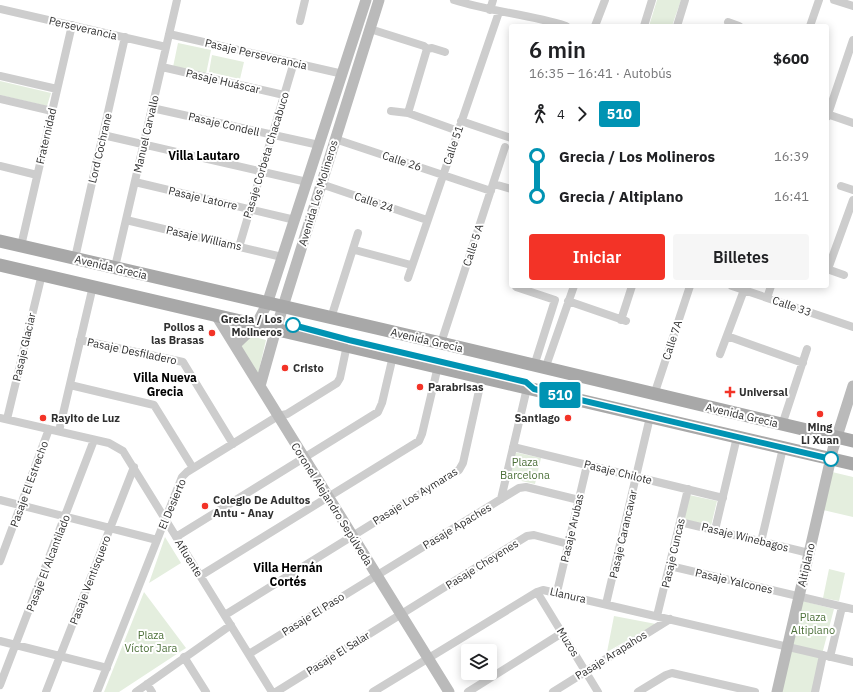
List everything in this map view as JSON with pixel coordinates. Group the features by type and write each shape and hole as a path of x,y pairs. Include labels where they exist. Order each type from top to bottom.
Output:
{"main road":[{"name":"Avenida Grecia","path":"0,241 115,267 266,304 441,343 654,395 853,441"},
{"name":"Avenida Grecia","path":"0,265 853,464"}],"street":[{"name":"Manuel Carvallo","path":"115,267 177,0"},
{"path":"300,21 305,0"},
{"name":"Avenida Los Molineros","path":"235,346 256,325 266,304 343,74 366,0"},
{"name":"Avenida Los Molineros","path":"260,386 276,329 379,0"},
{"path":"454,0 490,10 535,18 558,24"},
{"path":"490,10 493,0"},
{"path":"596,24 604,0"},
{"path":"645,24 652,0"},
{"path":"678,24 686,0"},
{"path":"811,24 819,0"},
{"path":"834,0 853,6"},
{"name":"Perseverancia","path":"0,9 166,47"},
{"name":"Calle 51","path":"408,278 426,220 499,12"},
{"name":"Fraternidad","path":"21,246 72,25"},
{"path":"370,29 424,46 427,49 432,48 445,52"},
{"name":"Pasaje Perseverancia","path":"169,34 343,74"},
{"name":"Lord Cochrane","path":"74,258 125,38"},
{"path":"829,109 853,40"},
{"path":"408,113 427,49"},
{"name":"Pasaje Corbeta Chacabuco","path":"238,247 294,62"},
{"name":"Pasaje Huáscar","path":"162,67 284,95"},
{"path":"0,76 57,89"},
{"path":"0,99 52,111"},
{"name":"Pasaje Condell","path":"152,108 319,145"},
{"path":"391,111 408,113 458,131"},
{"path":"829,116 853,122"},
{"path":"461,121 509,137"},
{"path":"102,134 307,182"},
{"name":"Calle 26","path":"335,139 443,175 492,188 509,189"},
{"name":"Calle 5 A","path":"441,343 505,147"},
{"path":"0,166 37,175"},
{"name":"Pasaje Latorre","path":"135,182 294,220"},
{"name":"Calle 24","path":"321,184 426,220"},
{"path":"841,186 853,190"},
{"path":"829,266 853,200"},
{"name":"Pasaje Williams","path":"126,220 282,257"},
{"path":"331,318 354,250 358,233"},
{"path":"354,250 411,265"},
{"path":"829,269 844,275"},
{"name":"Pasaje Glaciar","path":"4,418 42,274"},
{"name":"Pasaje El Estrecho","path":"59,431 93,286"},
{"path":"519,288 555,300 539,367"},
{"path":"539,367 573,288"},
{"path":"568,301 623,320 631,288"},
{"name":"Calle 7A","path":"654,395 689,288"},
{"name":"Calle 33","path":"738,288 853,326"},
{"path":"767,298 770,288"},
{"path":"720,354 744,290"},
{"name":"Coronel Alejandro Sepúlveda","path":"216,315 449,692"},
{"path":"727,336 802,362"},
{"name":"Pasaje Desfiladero","path":"80,340 183,362 233,444"},
{"name":"El Desierto","path":"97,692 180,480 193,468 278,416 287,414 337,383 340,378 347,345"},
{"path":"782,425 807,349"},
{"path":"176,536 378,412 381,407 393,356"},
{"path":"200,576 419,441 438,366"},
{"name":"Pasaje Los Aymaras","path":"225,615 461,468 482,377"},
{"path":"70,385 154,405 193,468"},
{"name":"Altiplano","path":"776,692 836,437 853,386"},
{"name":"Pasaje Apaches","path":"376,575 501,499 527,388"},
{"name":"Pasaje Carancavar","path":"606,604 650,417"},
{"name":"Afluente","path":"4,418 94,440 120,448 126,453 272,692"},
{"name":"Pasaje El Estrecho","path":"0,561 50,429"},
{"path":"715,530 737,437"},
{"name":"Pasaje El Alcantilado","path":"0,685 94,440"},
{"name":"Pasaje Chilote","path":"513,447 723,498"},
{"path":"761,542 783,448"},
{"name":"Pasaje Arubas","path":"557,592 587,465"},
{"name":"Pasaje Ventisquero","path":"46,692 134,467"},
{"path":"501,499 523,487 579,500"},
{"name":"Pasaje Cuncas","path":"658,616 688,489"},
{"path":"0,500 111,527 157,540"},
{"name":"Pasaje Winebagos","path":"680,522 809,553"},
{"name":"Pasaje Cheyenes","path":"401,614 527,536 532,535 568,544"},
{"name":"Pasaje Yalcones","path":"670,566 853,609"},
{"name":"Pasaje El Paso","path":"249,654 376,575"},
{"name":"Llanura","path":"373,692 537,592 543,590 557,592 853,662"},
{"name":"Muzos","path":"537,592 598,692"},
{"path":"815,692 842,607"},
{"name":"Pasaje El Salar","path":"276,692 401,614"},
{"name":"Pasaje Arapahos","path":"553,692 670,619"},
{"path":"136,692 231,625"},
{"path":"468,692 562,633"},
{"path":"0,641 107,668"},
{"path":"184,658 206,692"},
{"path":"638,692 672,673 755,692"},
{"path":"147,684 152,692"}],"green space":[{"path":"657,0 681,0 673,24 650,24"},
{"path":"178,43 211,50 206,74 173,67"},
{"path":"212,55 244,62 240,79 209,72"},
{"path":"0,81 51,93 47,106 0,95"},
{"path":"230,330 266,340 258,374"},
{"name":"Plaza Barcelona","path":"514,452 541,458 535,484 508,478"},
{"path":"832,472 853,477 853,517 823,510"},
{"path":"689,495 717,501 711,526 684,520"},
{"path":"165,537 181,563 149,583"},
{"path":"829,569 845,573 839,601 823,598"},
{"name":"Plaza Víctor Jara","path":"144,592 186,648 119,692 104,692"},
{"name":"Plaza Altiplano","path":"803,601 834,609 812,692 780,692"},
{"path":"614,616 656,624 607,652"}],"bus line":[{"name":"510","path":"293,325 349,340 526,382 534,389 831,459"}],"place":[{"name":"Grecia / Los Molineros","path":"293,325"},
{"name":"Pollos a las Brasas","path":"212,333"},
{"name":"Cristo","path":"285,368"},
{"name":"Parabrisas","path":"420,387"},
{"name":"Universal","path":"730,392"},
{"name":"Ming Li Xuan","path":"820,414"},
{"name":"Rayito de Luz","path":"43,418"},
{"name":"Santiago","path":"568,418"},
{"name":"Colegio De Adultos Antu - Anay","path":"205,506"}],"district":[{"name":"Villa Lautaro","path":"204,156"},
{"name":"Villa Nueva Grecia","path":"165,385"},
{"name":"Villa Hernán Cortés","path":"288,575"}]}
